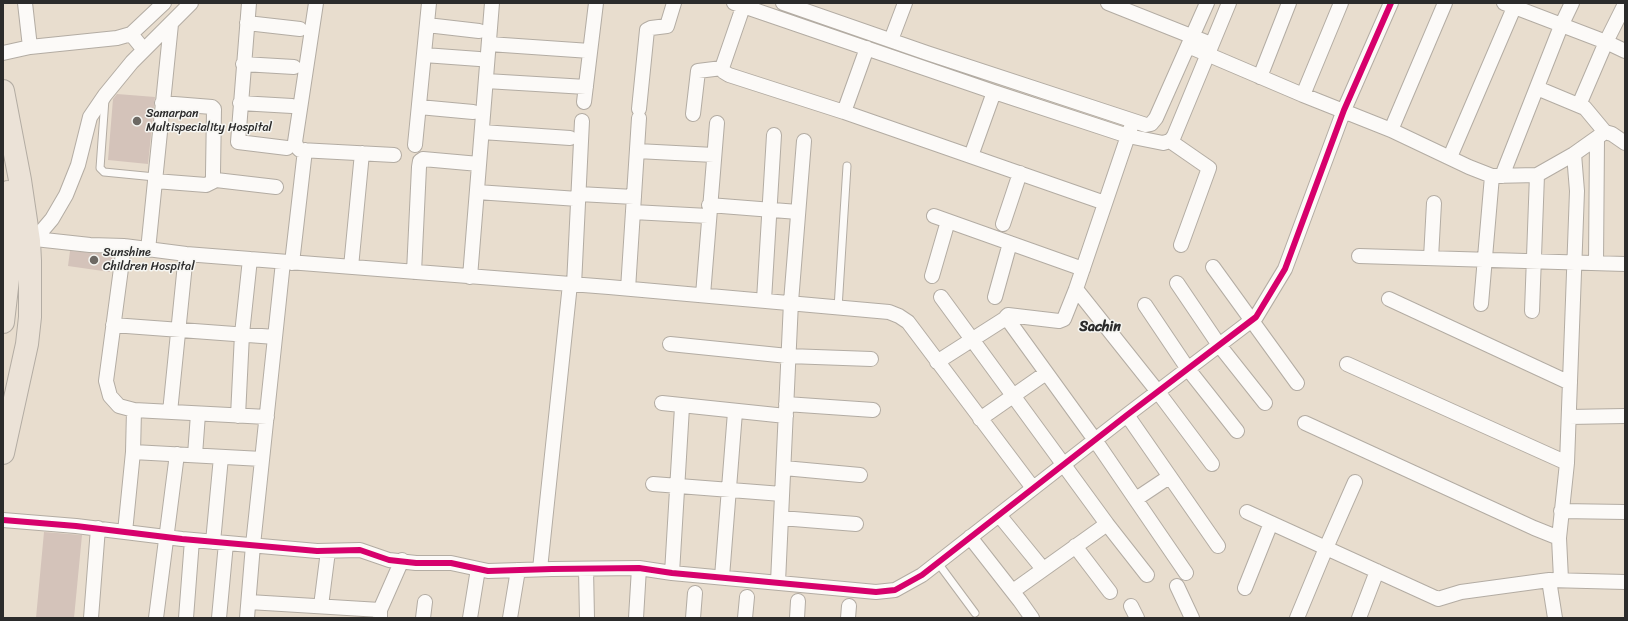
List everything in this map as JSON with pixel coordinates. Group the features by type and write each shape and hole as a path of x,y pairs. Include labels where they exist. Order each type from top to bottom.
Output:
{"highway":[{"path":"3,91 8,111 20,242 30,316 27,344 3,453"},
{"path":"3,166 20,242 3,322"}],"street":[{"path":"25,3 30,47"},
{"path":"3,53 30,47 117,38 130,34 164,3"},
{"path":"20,242 52,218 66,195 78,165 90,117 105,95 132,62 191,3"},
{"path":"249,3 238,142 287,148"},
{"path":"316,3 295,142 296,147 300,150 394,155"},
{"path":"415,145 429,3"},
{"path":"470,277 492,3"},
{"path":"584,102 596,3"},
{"path":"628,289 639,114 647,30 650,28 666,26 674,3"},
{"path":"783,3 1133,122 1146,125 1151,124 1156,118 1207,3"},
{"path":"891,40 905,3"},
{"path":"1104,203 844,112 729,75 724,72 722,68 739,5 1128,136 1163,143 1170,141 1174,136 1229,3"},
{"path":"1260,77 1289,3"},
{"path":"1303,95 1341,3"},
{"path":"3,520 98,528 192,540 328,551 360,550 389,560 402,560 416,563 451,563 488,571 639,568 672,573 722,576 876,592 895,590 922,575 938,563 1127,415 1252,321 1260,312 1285,269 1344,110 1391,3"},
{"path":"1391,130 1445,3"},
{"path":"1481,304 1484,259 1497,176 1537,88 1561,26 1572,3"},
{"path":"1112,4 1209,49 1260,77 1391,130 1450,157 1469,168 1497,176 1537,175 1574,154 1616,137"},
{"path":"1450,157 1511,4 1561,26 1606,42 1625,51"},
{"path":"1580,105 1606,42 1625,4"},
{"path":"247,23 300,29"},
{"path":"148,250 171,24"},
{"path":"426,25 479,31"},
{"path":"130,34 144,50"},
{"path":"489,44 590,50"},
{"path":"844,112 867,48"},
{"path":"424,55 479,59"},
{"path":"243,64 294,67"},
{"path":"693,114 698,71 722,68"},
{"path":"486,81 586,87"},
{"path":"1537,88 1580,105 1616,137"},
{"path":"971,156 994,92"},
{"path":"240,103 292,106"},
{"path":"162,104 212,107 214,109 213,173 216,180"},
{"path":"419,106 473,112"},
{"path":"540,569 572,284 582,121"},
{"path":"703,295 717,122"},
{"path":"937,362 973,341 1006,318 1008,315 1060,320 1064,319 1076,289 1104,203 1133,122"},
{"path":"482,132 570,138"},
{"path":"764,300 774,135"},
{"path":"1596,263 1616,137"},
{"path":"778,582 791,302 804,141"},
{"path":"1170,141 1209,168 1181,245"},
{"path":"247,618 253,545 275,337 305,150"},
{"path":"637,151 714,155"},
{"path":"351,267 362,153"},
{"path":"1555,618 1555,580 1567,463 1569,417 1577,191 1574,154"},
{"path":"414,272 420,161 423,159 479,164"},
{"path":"1003,224 1020,173"},
{"path":"1532,311 1537,175"},
{"path":"155,179 206,185 216,180 276,187"},
{"path":"477,192 634,197"},
{"path":"1431,258 1434,203"},
{"path":"633,212 770,210 798,212"},
{"path":"934,216 1083,269"},
{"path":"932,276 948,221"},
{"path":"20,242 124,246 186,254 791,302 888,312 899,316 908,322 1033,488"},
{"path":"995,297 1010,243"},
{"path":"124,246 106,381 110,396 119,406 134,410 267,417"},
{"path":"170,412 186,254"},
{"path":"1359,256 1625,264"},
{"path":"238,416 242,334 250,259"},
{"path":"1213,267 1297,383"},
{"path":"1177,283 1219,345 1265,404"},
{"path":"1076,289 1158,392 1212,464"},
{"path":"941,297 1107,524 1147,575"},
{"path":"1389,299 1570,383"},
{"path":"1145,305 1188,369 1237,431"},
{"path":"1006,318 1095,440 1186,573"},
{"path":"113,325 275,337"},
{"path":"670,344 788,356 871,359"},
{"path":"1347,364 1567,463"},
{"path":"980,419 1046,373"},
{"path":"662,404 735,412 786,410 873,410"},
{"path":"672,573 682,407"},
{"path":"125,532 133,452 134,410"},
{"path":"722,576 735,412"},
{"path":"195,455 198,414"},
{"path":"1127,415 1218,546"},
{"path":"1569,417 1625,416"},
{"path":"1305,423 1534,528 1559,538"},
{"path":"133,452 262,459"},
{"path":"156,618 177,454"},
{"path":"219,618 221,457"},
{"path":"784,468 860,475"},
{"path":"1136,499 1169,477"},
{"path":"1297,618 1355,482"},
{"path":"653,484 782,494"},
{"path":"1561,510 1625,512"},
{"path":"1247,512 1438,599 1461,592 1555,580 1625,582"},
{"path":"999,515 1043,569"},
{"path":"781,518 856,524"},
{"path":"1246,588 1271,523"},
{"path":"1013,591 1107,524"},
{"path":"91,618 98,528"},
{"path":"970,537 1013,591 1032,618"},
{"path":"186,618 192,540"},
{"path":"1075,546 1110,592"},
{"path":"321,606 328,551"},
{"path":"249,602 295,611 321,606 339,613 380,614 402,560"},
{"path":"636,618 639,568"},
{"path":"470,618 478,569"},
{"path":"586,569 587,618"},
{"path":"510,618 518,570"},
{"path":"1359,618 1377,571"},
{"path":"1178,586 1192,618"},
{"path":"692,618 695,593"},
{"path":"745,618 747,597"},
{"path":"797,618 798,601"},
{"path":"423,618 425,602"}],"lane":[{"path":"105,95 99,165 100,168 104,172 155,179"},
{"path":"85,135 102,135"},
{"path":"838,308 847,166"},
{"path":"938,563 976,613"}],"building":[{"path":"117,94 155,97 148,164 108,160 113,99"},
{"path":"70,251 113,254 110,272 68,266"},
{"path":"44,532 82,535 74,618 36,618"}],"cycle path":[{"path":"3,520 76,526 182,539 317,551 360,550 389,560 416,563 451,563 488,571 639,568 672,573 876,592 895,590 922,575 1127,415 1256,317 1285,269 1344,110 1391,3"}],"place":[{"name":"Samarpan Multispeciality Hospital","path":"137,121"},
{"name":"Sunshine Children Hospital","path":"94,260"}],"district":[{"name":"Sachin","path":"1100,327"}]}
